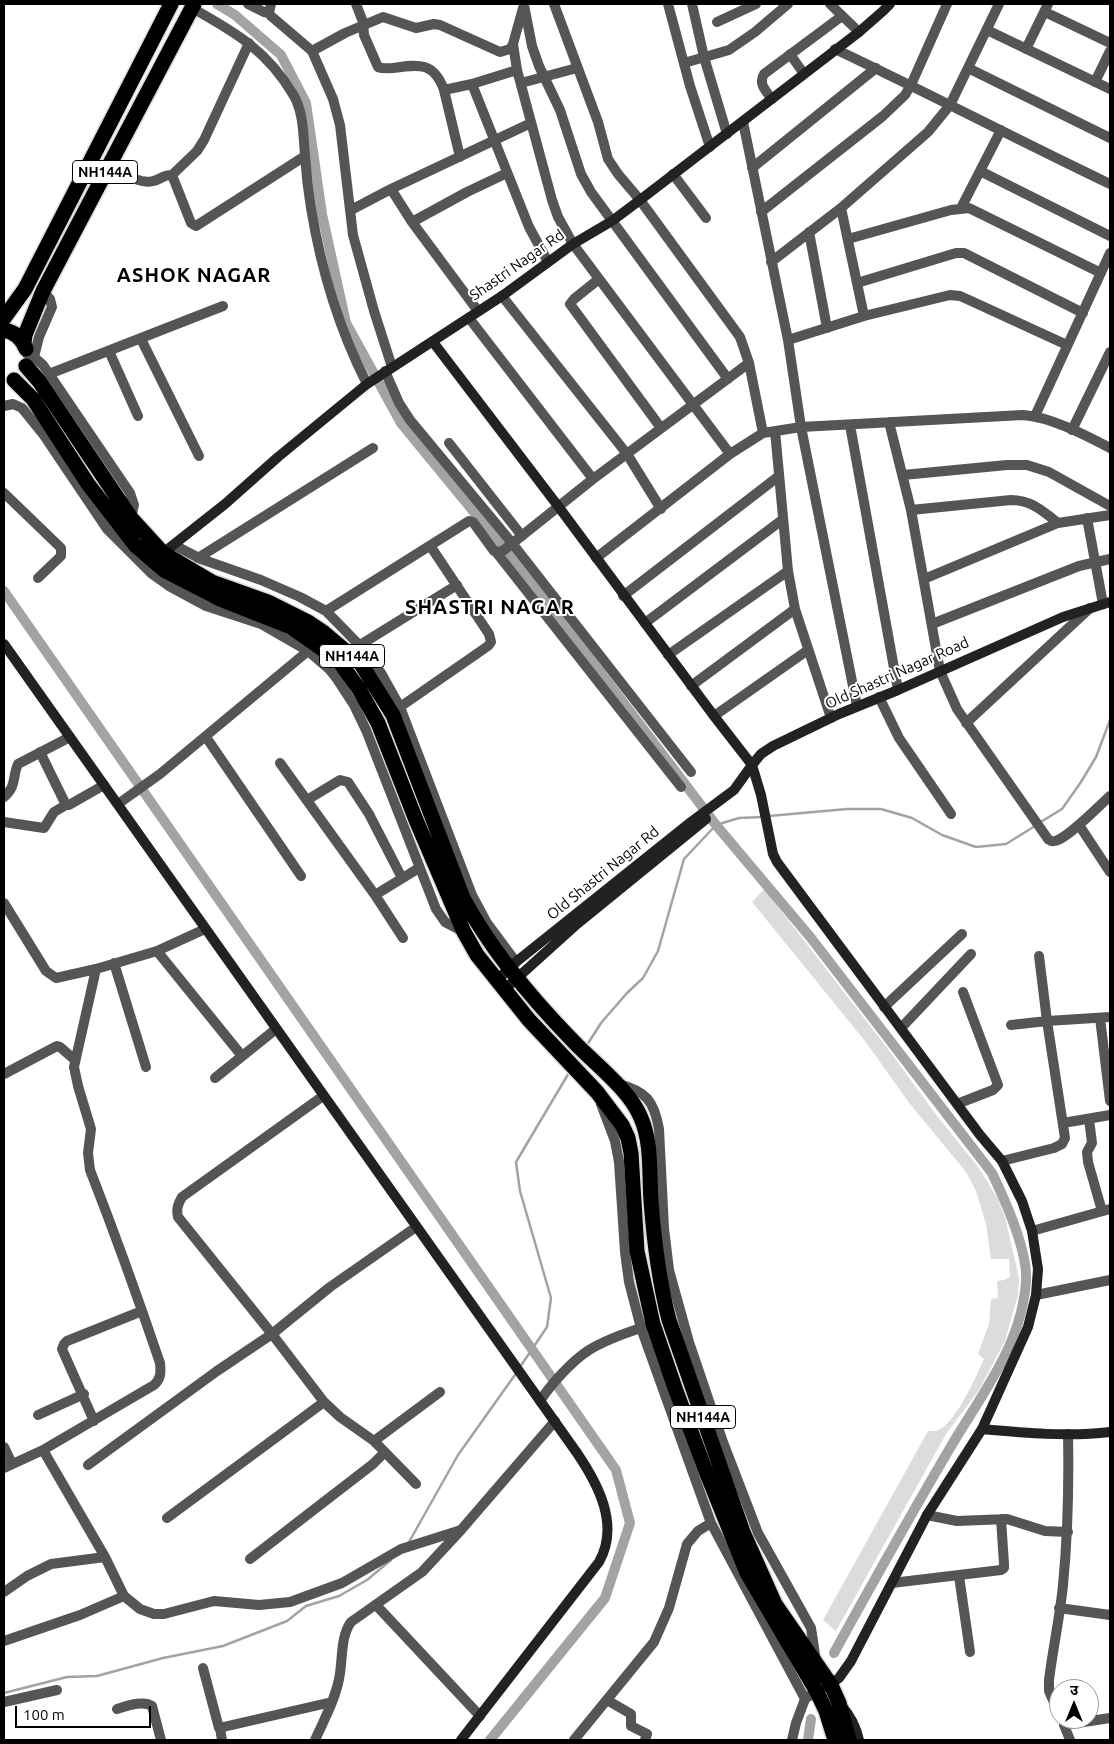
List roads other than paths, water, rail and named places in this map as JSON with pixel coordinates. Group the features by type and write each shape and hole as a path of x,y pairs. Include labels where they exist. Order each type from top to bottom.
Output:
{"highway":[{"name":"NH144A","path":"4,318 25,289 171,4"},
{"name":"NH144A","path":"193,6 43,291 25,336 28,355 20,376 9,382 33,399 88,484 135,545 164,570 212,595 291,627 338,660 359,688 378,723 416,820 464,932 477,955 509,975 635,1106 646,1134 653,1230 664,1300 675,1319 743,1532 775,1604 831,1685 839,1702 849,1740"},
{"name":"NH144A","path":"4,330 16,335 28,355 39,381 131,518 212,582 268,602 308,622 323,632 361,664 393,715 464,898 509,975 529,1020 597,1092 622,1125 628,1138 631,1153 635,1228 647,1326 747,1573 811,1695 830,1723 835,1740"}],"street":[{"path":"248,4 264,12 270,9 312,51 331,92 337,112 355,242 374,311 379,376"},
{"path":"356,4 364,26 364,35 378,67 384,69 409,66 428,68 439,77 444,90 460,157"},
{"path":"312,51 378,18 386,17 416,28 439,24 500,52 510,49 513,44 524,4"},
{"path":"524,4 532,46 544,78 560,110 581,174 591,192 728,379"},
{"path":"554,4 598,122 608,159 740,337 749,363 763,433"},
{"path":"668,4 694,60 718,141"},
{"path":"692,4 694,60 718,141"},
{"path":"717,22 756,4"},
{"path":"694,60 720,53 736,46 788,4"},
{"path":"830,4 859,32"},
{"name":"Shastri Nagar Rd","path":"168,549 379,376 502,296 573,244 612,221 859,32 890,4"},
{"path":"761,212 883,116 905,95 947,4"},
{"path":"771,262 841,208 928,132 950,105 999,4"},
{"path":"193,6 249,42 272,65 294,97 301,116 314,229 326,281 347,343 379,376 681,787"},
{"path":"1026,49 1046,8 1110,43"},
{"path":"772,99 762,86 761,78 764,74 842,16"},
{"path":"987,30 1110,89"},
{"path":"110,164 143,182 152,182 166,175 172,175 197,151 204,140 249,42"},
{"path":"513,44 517,70 554,208 573,244 730,454"},
{"path":"835,49 1110,184"},
{"path":"1095,82 1110,51"},
{"path":"790,54 804,74"},
{"path":"521,83 577,68"},
{"path":"752,168 876,68"},
{"path":"968,68 1110,138"},
{"path":"444,90 472,84 517,70"},
{"path":"472,84 529,227 548,262"},
{"path":"743,122 788,340 801,427 857,706"},
{"path":"351,210 391,189 531,123"},
{"path":"961,208 1001,130"},
{"path":"172,175 192,225 196,226 305,156"},
{"path":"980,170 1110,236"},
{"path":"412,222 507,173"},
{"path":"673,174 706,218"},
{"path":"391,189 412,222 478,311"},
{"path":"841,208 864,316"},
{"path":"848,239 961,208 976,210 1101,273"},
{"path":"809,232 827,328"},
{"path":"857,282 956,253 964,253 1082,312"},
{"path":"1035,416 1110,253"},
{"path":"599,279 574,298 570,304 661,428"},
{"path":"788,340 864,316 950,295 960,296 1067,346"},
{"path":"502,296 627,454 661,509"},
{"path":"49,374 223,306"},
{"path":"469,318 593,479"},
{"path":"141,339 198,456"},
{"path":"433,342 752,765 761,795 767,833 773,854 782,870 957,1104 1002,1161 1022,1200 1032,1231 1038,1269 1036,1294 1028,1328 982,1429 927,1515 852,1661 831,1685 811,1695 792,1740"},
{"path":"109,351 138,416"},
{"path":"1072,430 1110,352"},
{"path":"28,355 39,360 130,493 134,505 131,518"},
{"path":"505,548 593,479 749,363"},
{"path":"4,406 13,404 22,408 43,434 107,529 152,574 169,586 206,606 261,624 308,651 329,669 354,706 379,760 436,909 445,922 464,932"},
{"path":"596,558 730,454 763,433 801,427 1035,416 1109,446"},
{"path":"889,422 904,475 940,671 957,709 1030,816 1051,841 1057,841 1079,825 1110,796"},
{"path":"850,425 898,690"},
{"path":"775,431 782,520 795,609 831,718"},
{"path":"449,443 522,536"},
{"path":"198,558 374,448"},
{"path":"904,475 1007,465 1027,465 1049,472 1110,506"},
{"path":"623,596 779,476"},
{"path":"4,493 61,548 61,556 38,578"},
{"path":"911,510 1021,500 1036,506 1058,523"},
{"path":"924,579 1058,523 1110,515"},
{"path":"1087,518 1095,562 1107,603"},
{"path":"645,624 782,520"},
{"path":"326,611 431,547 468,522 471,522 505,548 691,772"},
{"path":"400,707 488,646 491,642 489,634 431,547"},
{"path":"168,549 260,580 300,597 326,611 360,645 381,672 400,707 472,895 487,923 509,975 577,924 663,850"},
{"path":"932,624 1079,566 1110,559"},
{"path":"668,655 788,571"},
{"path":"360,645 457,585"},
{"name":"Old Shastri Nagar Road","path":"721,804 761,754 773,746 857,706 898,690 1056,620 1107,603"},
{"path":"966,723 1091,607"},
{"path":"691,686 795,609"},
{"path":"4,644 416,1227 514,1364 540,1396 584,1464 602,1499 608,1538 605,1551 599,1562 461,1740"},
{"path":"714,716 808,650"},
{"path":"118,804 153,779 308,651"},
{"path":"879,698 899,738 951,814"},
{"path":"206,736 301,876"},
{"path":"4,797 9,793 14,784 18,764 70,737"},
{"path":"40,752 66,805"},
{"path":"280,763 375,895 403,938"},
{"path":"307,800 340,780 348,782 369,814 402,878"},
{"path":"4,822 44,828 54,812 104,785"},
{"name":"Old Shastri Nagar Rd","path":"509,975 721,804"},
{"path":"1079,825 1110,872"},
{"path":"375,895 419,868"},
{"path":"4,906 46,971 52,977 59,978 156,951 205,929"},
{"path":"884,1007 962,934"},
{"path":"156,951 242,1056"},
{"path":"900,1028 972,954"},
{"path":"1002,1161 1054,1148 1062,1144 1065,1138 1039,956"},
{"path":"114,963 146,1067"},
{"path":"4,1447 8,1466 43,1450 158,1382 161,1372 160,1363 142,1311 90,1170 88,1153 91,1129 74,1067 96,969"},
{"path":"957,1104 993,1090 998,1085 963,992"},
{"path":"1011,1025 1105,1018 1110,1102"},
{"path":"215,1078 276,1029"},
{"path":"4,1074 57,1046 75,1060"},
{"path":"324,1096 182,1197 178,1203 178,1216 324,1402 374,1441 416,1484"},
{"path":"1063,1123 1110,1115"},
{"path":"1032,1231 1106,1210 1088,1162 1087,1152 1092,1143 1089,1119"},
{"path":"88,1465 217,1371 272,1334 330,1288 416,1227"},
{"path":"1036,1294 1110,1280"},
{"path":"94,1421 84,1394 62,1349 64,1344 142,1311"},
{"path":"540,1396 587,1352 598,1345 647,1326 675,1319"},
{"path":"647,1326 711,1523 811,1695"},
{"path":"374,1441 440,1392"},
{"path":"38,1415 84,1394"},
{"path":"167,1518 324,1402"},
{"path":"315,1740 332,1702 339,1680 345,1633 348,1626 354,1619 376,1606 422,1572 461,1530 555,1421"},
{"path":"982,1429 1068,1434 1110,1432"},
{"path":"1050,1679 1068,1532 1068,1434"},
{"path":"43,1450 124,1596 145,1612 154,1614 164,1614 214,1601 259,1605 290,1602 342,1583 401,1549 461,1530"},
{"path":"250,1559 373,1464 384,1453"},
{"path":"927,1515 957,1521 1001,1518 1014,1520 1045,1531 1068,1532"},
{"path":"892,1583 996,1572 1004,1568 1001,1518"},
{"path":"574,1740 654,1642 669,1608 687,1544 691,1537 711,1523"},
{"path":"4,1592 27,1576 51,1564 104,1557"},
{"path":"960,1576 970,1652"},
{"path":"4,1641 124,1596"},
{"path":"376,1606 480,1716"},
{"path":"1059,1608 1110,1615"},
{"path":"203,1668 222,1740"},
{"path":"4,1702 57,1690"},
{"path":"607,1700 631,1714 631,1726 647,1734 645,1740"},
{"path":"220,1728 332,1702"},
{"path":"839,1702 856,1726 859,1740"},
{"path":"117,1709 149,1703 152,1706 161,1740"},
{"path":"826,1740 830,1723"}],"waterway":[{"path":"217,4 235,15 281,55 306,103 322,214 346,323 401,423 538,590 716,825 811,938 992,1173 1015,1226 1026,1269 1023,1304 1017,1327 987,1389 950,1448 834,1653"},
{"path":"4,591 616,1470 630,1523 605,1598 490,1740"},
{"path":"1039,823 1062,809 1081,782 1096,757 1110,720"},
{"path":"769,816 847,809 881,809 912,818 942,835 976,847 1006,844 1035,826"},
{"path":"587,1045 601,1023 643,978 658,951 684,859 716,825 739,818 763,817"},
{"path":"520,1367 547,1327 551,1298 520,1191 516,1162 570,1071"},
{"path":"409,1542 458,1455 517,1372"},
{"path":"4,1693 67,1677 97,1676 163,1658 223,1646 287,1621 306,1606 339,1596 367,1580 391,1560"},
{"path":"808,1740 811,1719"}],"district":[{"name":"ASHOK NAGAR","path":"194,275"},
{"name":"SHASTRI NAGAR","path":"490,607"}]}
